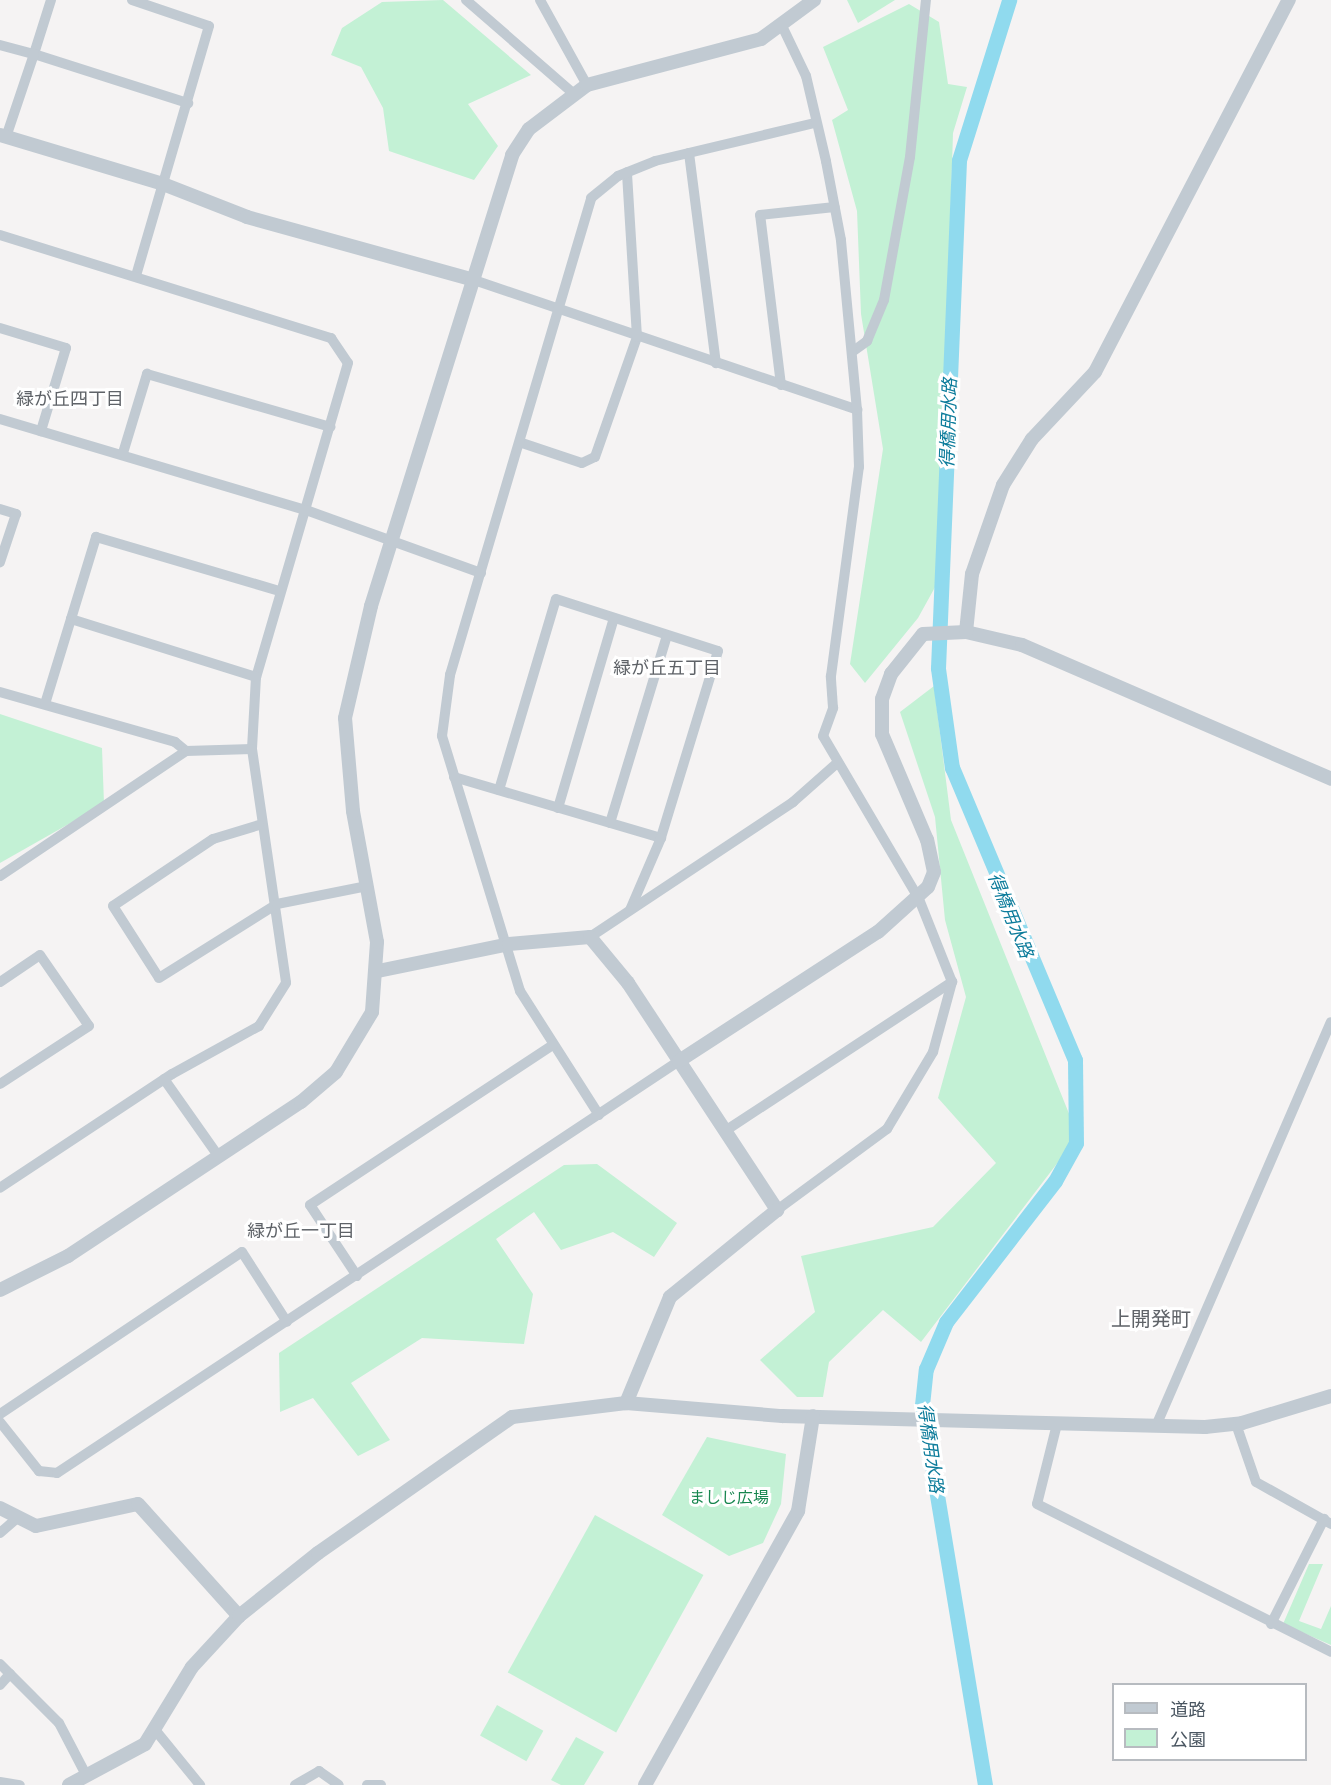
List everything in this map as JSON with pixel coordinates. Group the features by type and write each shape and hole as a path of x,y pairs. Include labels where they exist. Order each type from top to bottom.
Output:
{"street":[{"path":"51,0 34,54 3,136 163,184 248,217 471,279 558,311 857,410"},
{"path":"132,0 209,26 136,276"},
{"path":"466,0 573,93"},
{"path":"540,0 587,85"},
{"path":"0,1290 68,1256 219,1157 336,1072 372,1011 378,970 345,718 390,543 471,279 512,155 530,129 573,93 587,85 739,48 783,28 814,0"},
{"path":"852,352 867,341 884,300 913,133 926,0"},
{"path":"966,632 972,574 1007,477 1032,439 1095,372 1289,0"},
{"path":"626,1403 670,1297 777,1210 887,1129 933,1052 952,982 919,899 836,764 823,736 833,708 831,676 859,467 857,410 835,207 806,76 783,28"},
{"path":"0,45 188,103"},
{"path":"599,1115 520,991 509,944 442,736 442,711 481,573 522,443 591,198 627,172 689,153 815,123"},
{"path":"689,153 716,363"},
{"path":"522,443 582,463 595,457 637,337 627,172"},
{"path":"781,384 760,215 835,207"},
{"path":"0,235 330,338 348,363 306,510 279,591 256,677 252,749 260,825 277,904 286,983 259,1026 164,1079 0,1188"},
{"path":"0,328 66,348 41,431"},
{"path":"123,453 147,374 331,427"},
{"path":"0,419 123,453 306,510 390,543 481,573"},
{"path":"0,509 16,514 0,562"},
{"path":"45,704 96,537 279,591"},
{"path":"499,790 556,599 718,651 661,838 630,910"},
{"path":"558,808 614,618"},
{"path":"71,619 256,677"},
{"path":"0,1422 39,1471 57,1473 878,932 919,899 934,872 880,715 891,674 923,634 966,632 1022,645 1331,779"},
{"path":"610,823 667,635"},
{"path":"0,692 175,742 186,751"},
{"path":"0,876 186,751 252,749"},
{"path":"378,970 509,944 590,937 793,802 836,764"},
{"path":"454,777 661,838"},
{"path":"260,825 213,838 113,906 159,978 277,904 367,886"},
{"path":"590,937 679,1061 777,1210"},
{"path":"0,982 40,955 89,1026 0,1084"},
{"path":"725,1131 952,982"},
{"path":"1156,1426 1331,1022"},
{"path":"357,1276 310,1205 554,1045"},
{"path":"164,1079 219,1157"},
{"path":"0,1414 242,1252 287,1322"},
{"path":"69,1785 85,1773 127,1758 156,1731 192,1668 240,1616 318,1552 512,1417 626,1403 692,1412 1057,1424 1156,1426 1236,1424 1331,1396"},
{"path":"645,1785 798,1512 813,1416"},
{"path":"1057,1424 1037,1504 1270,1624 1331,1652"},
{"path":"1236,1424 1256,1482 1327,1521 1270,1624"},
{"path":"0,1508 15,1520 36,1526 65,1523 138,1504 240,1616"},
{"path":"0,1533 15,1520"},
{"path":"0,1664 59,1723 85,1773"},
{"path":"0,1685 10,1674"},
{"path":"156,1731 200,1785"},
{"path":"295,1785 319,1771 339,1785"},
{"path":"0,1782 20,1785"},
{"path":"367,1785 381,1785"}],"green space":[{"path":"443,0 531,75 468,104 498,146 474,180 389,151 383,108 361,67 331,55 342,28 382,2"},
{"path":"847,0 895,0 858,23"},
{"path":"909,4 939,22 948,84 967,87 953,133 939,580 918,618 865,683 850,664 883,449 861,314 857,211 832,120 848,110 823,47"},
{"path":"934,686 951,820 1078,1136 921,1342 883,1310 829,1362 823,1397 797,1397 760,1360 815,1312 801,1256 933,1227 996,1163 938,1098 966,997 945,920 935,817 900,712"},
{"path":"0,714 102,748 104,804 0,863"},
{"path":"597,1164 677,1223 654,1257 613,1232 561,1250 534,1212 496,1239 533,1294 524,1344 422,1338 351,1383 390,1440 358,1456 313,1398 280,1412 279,1353 564,1165"},
{"name":"ましじ広場","path":"707,1437 786,1454 781,1504 763,1543 729,1556 662,1515"},
{"path":"595,1515 703,1575 616,1733 508,1672"},
{"path":"1309,1564 1323,1564 1299,1621 1321,1629 1331,1606 1331,1645 1283,1624"},
{"path":"497,1705 543,1731 526,1761 480,1736"},
{"path":"576,1737 604,1752 584,1785 561,1785 551,1780"}],"waterway":[{"name":"得橋用水路","path":"985,1785 922,1405 926,1369 946,1322 1055,1181 1076,1143 1075,1060 952,768 938,668 959,160 1009,0"}],"district":[{"name":"緑が丘四丁目","path":"70,398"},
{"name":"緑が丘五丁目","path":"667,667"},
{"name":"緑が丘一丁目","path":"301,1230"},
{"name":"上開発町","path":"1151,1318"}]}
